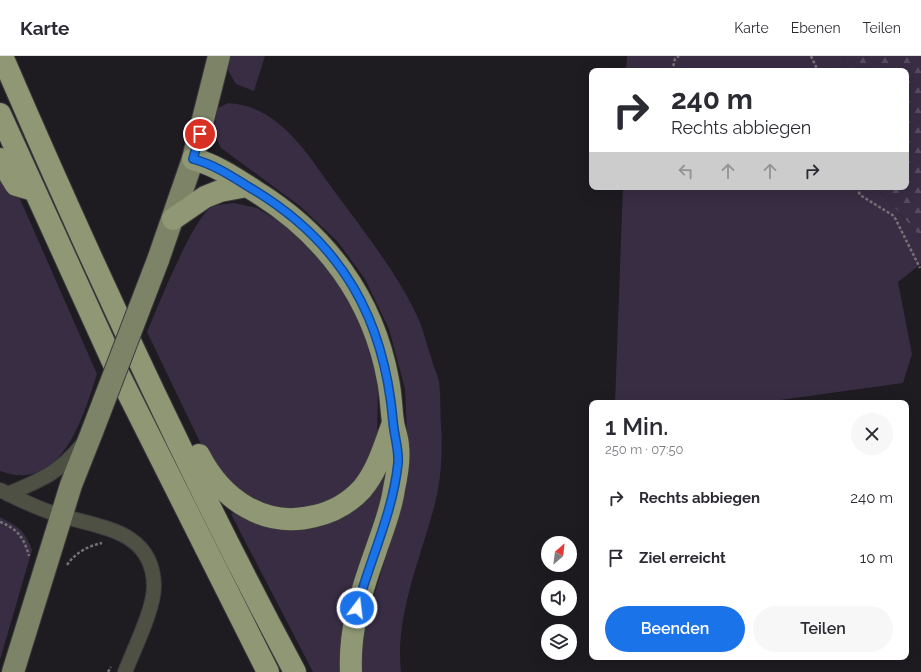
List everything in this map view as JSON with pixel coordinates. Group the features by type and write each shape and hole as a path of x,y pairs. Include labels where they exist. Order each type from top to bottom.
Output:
{"highway":[{"path":"2,56 87,250 180,446 295,672"},
{"path":"0,114 33,190 133,405 268,672"},
{"path":"0,159 16,184 33,190"},
{"path":"193,159 226,172 282,209 312,234 336,261 348,279 368,314 381,348 391,394 393,424 398,446 394,489 389,510 357,608 352,644 351,672"},
{"path":"173,219 205,196 220,191 247,186"},
{"path":"180,446 197,452 214,481 225,492 244,506 264,515 278,519 306,518 335,509 361,490 375,469 393,424"}],"main road":[{"path":"13,672 76,471 173,219 193,159 219,56"}],"street":[{"path":"4,492 45,478 56,471 70,459 92,432"},
{"path":"4,492 61,516 90,522 126,536 142,550 150,563 154,587 150,606 125,672"}],"path":[{"path":"673,68 675,59 679,56"},
{"path":"811,56 817,68"},
{"path":"858,190 860,195 894,216 920,268"},
{"path":"0,522 8,525 24,540 30,556 64,568 71,559 82,551 94,545 106,542"},
{"path":"108,672 112,665"}],"green space":[{"path":"231,56 265,56 254,91 236,84 228,70"},
{"path":"627,56 843,56 845,68 626,68"},
{"path":"843,56 921,56 921,237 879,190 909,190 909,68 845,68"},
{"path":"228,103 246,106 263,113 277,122 303,148 314,162 392,271 412,305 420,322 439,382 442,447 440,479 436,500 415,570 405,611 400,652 401,672 362,672 361,670 365,626 406,491 408,459 405,389 389,329 365,279 337,241 300,206 221,148 215,133 216,119 218,108"},
{"path":"0,168 20,199 97,374 77,430 66,447 54,462 39,472 21,475 0,471"},
{"path":"623,190 879,190 921,237 921,264 898,282 912,354 903,383 780,400 615,400"},
{"path":"234,203 257,208 289,228 334,276 363,329 378,386 377,441 365,471 345,492 315,510 259,506 210,463 147,332 176,265 204,214 212,207"},
{"path":"391,457 344,672 313,672 231,514 236,511 283,529 313,528 327,524"},
{"path":"0,517 24,533 32,550 0,660"}],"route":[{"path":"200,134 193,159 226,172 264,196 300,222 336,261 359,296 375,330 381,348 391,394 393,424 398,446 398,462 389,510 357,608"}]}
